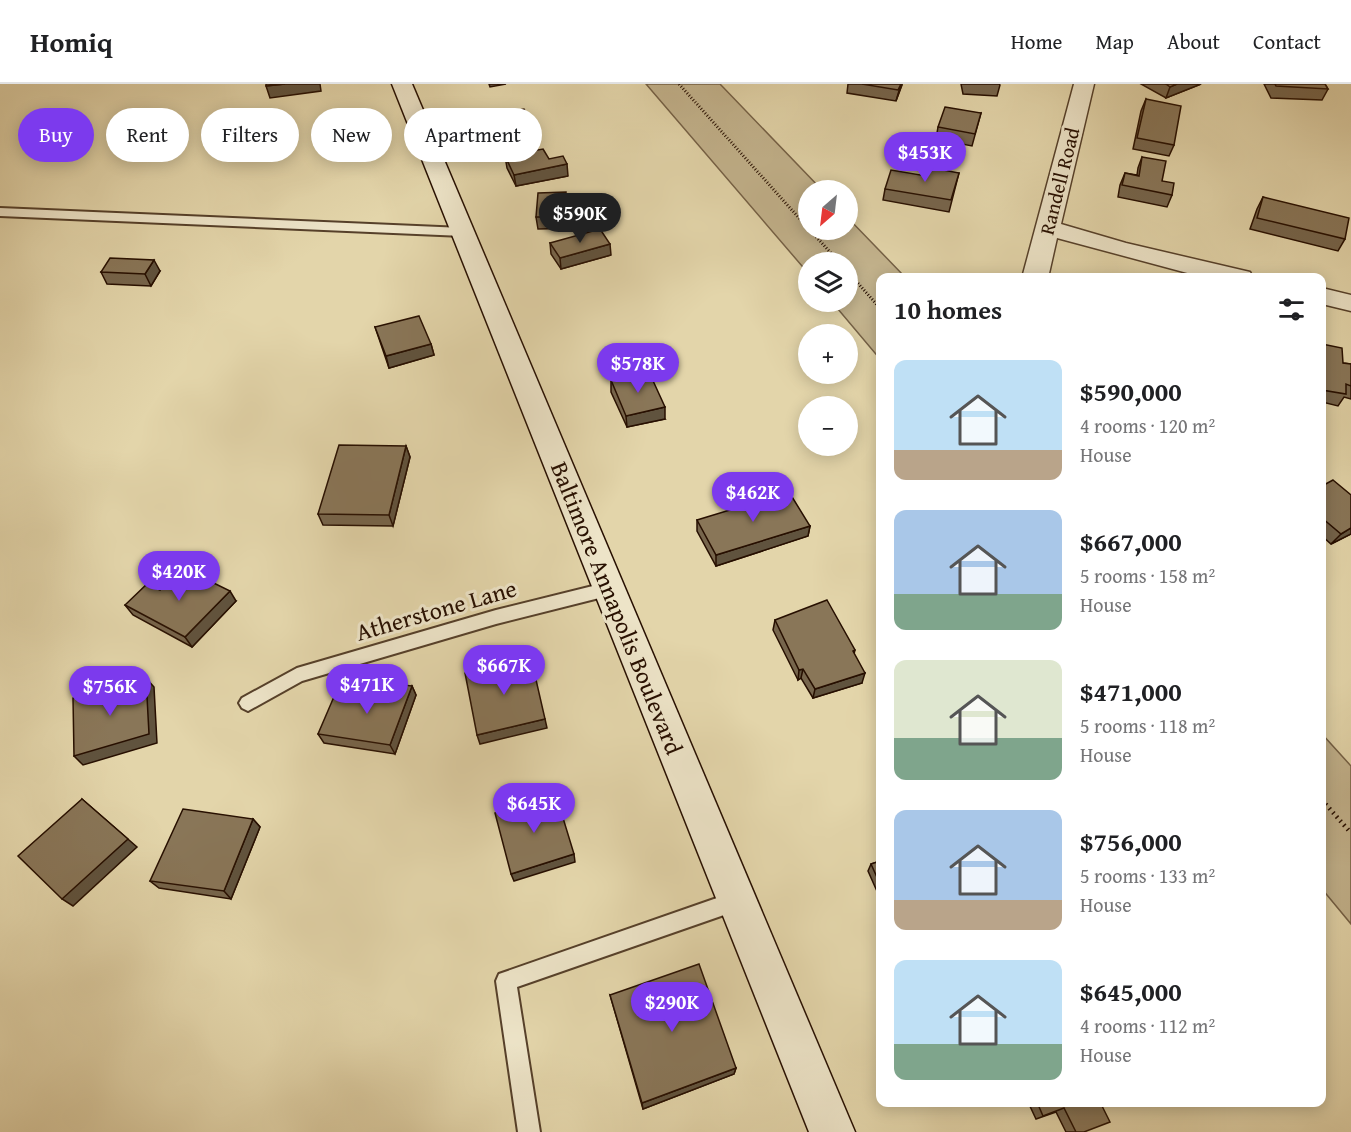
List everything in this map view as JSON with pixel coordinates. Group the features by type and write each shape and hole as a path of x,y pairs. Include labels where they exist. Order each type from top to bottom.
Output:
{"street":[{"name":"Baltimore Annapolis Boulevard","path":"402,84 832,1132"},
{"name":"Randell Road","path":"1036,273 1070,132 1084,84"},
{"path":"1048,228 1120,249 1220,273"},
{"path":"1326,297 1351,303"}],"lane":[{"path":"0,212 463,232"},
{"name":"Atherstone Lane","path":"248,704 297,675 496,617 609,589"},
{"path":"529,1132 506,981 737,901"}],"path":[{"path":"679,84 798,217"},
{"path":"819,240 830,252"},
{"path":"858,283 876,304"},
{"path":"1326,805 1351,833"}],"shaded area":[{"path":"646,84 720,84 812,180 798,180 798,240 858,240 858,228 901,273 876,273 876,354 858,333 858,324 851,324 840,312 858,312 858,252 798,252 798,261"},
{"path":"1326,738 1351,766 1351,924 1326,894"}],"building":[{"path":"862,84 901,84 898,90"},
{"path":"1275,84 1325,84 1328,89 1276,86"},
{"path":"1146,99 1181,106 1174,145 1137,138"},
{"path":"945,107 981,113 975,134 938,127"},
{"path":"542,149 549,159 563,156 567,164 514,175 508,162 542,162"},
{"path":"1142,157 1166,161 1162,181 1174,183 1172,195 1122,185 1125,173 1139,176"},
{"path":"928,167 959,173 951,200 885,189 891,170 926,176"},
{"path":"566,192 566,199 580,199 580,217 536,217 538,193"},
{"path":"1263,197 1349,218 1345,239 1257,218"},
{"path":"600,229 610,244 560,258 550,243"},
{"path":"110,258 154,260 145,274 101,272"},
{"path":"419,316 431,344 386,356 375,327"},
{"path":"1326,345 1342,348 1343,363 1351,364 1351,386 1346,384 1346,394 1326,391"},
{"path":"649,372 665,407 626,416 611,380"},
{"path":"339,445 406,446 389,515 318,514"},
{"path":"1333,480 1351,495 1351,528 1341,534 1326,521 1326,484"},
{"path":"789,492 810,526 716,555 697,520"},
{"path":"183,568 230,591 185,637 125,605 147,584 160,590"},
{"path":"827,600 865,673 815,689 803,669 799,670 775,620"},
{"path":"531,658 545,719 477,735 465,673"},
{"path":"146,678 149,734 74,756 73,698"},
{"path":"383,682 412,686 390,745 318,734 336,692 376,698"},
{"path":"556,795 574,854 511,874 495,813"},
{"path":"82,799 128,839 62,899 18,856"},
{"path":"183,809 253,819 224,891 150,881"},
{"path":"876,862 876,875 871,864"},
{"path":"699,964 736,1068 642,1103 610,995"},
{"path":"1039,1107 1102,1107 1110,1122 1084,1132 1076,1132 1064,1108 1043,1116"}]}
